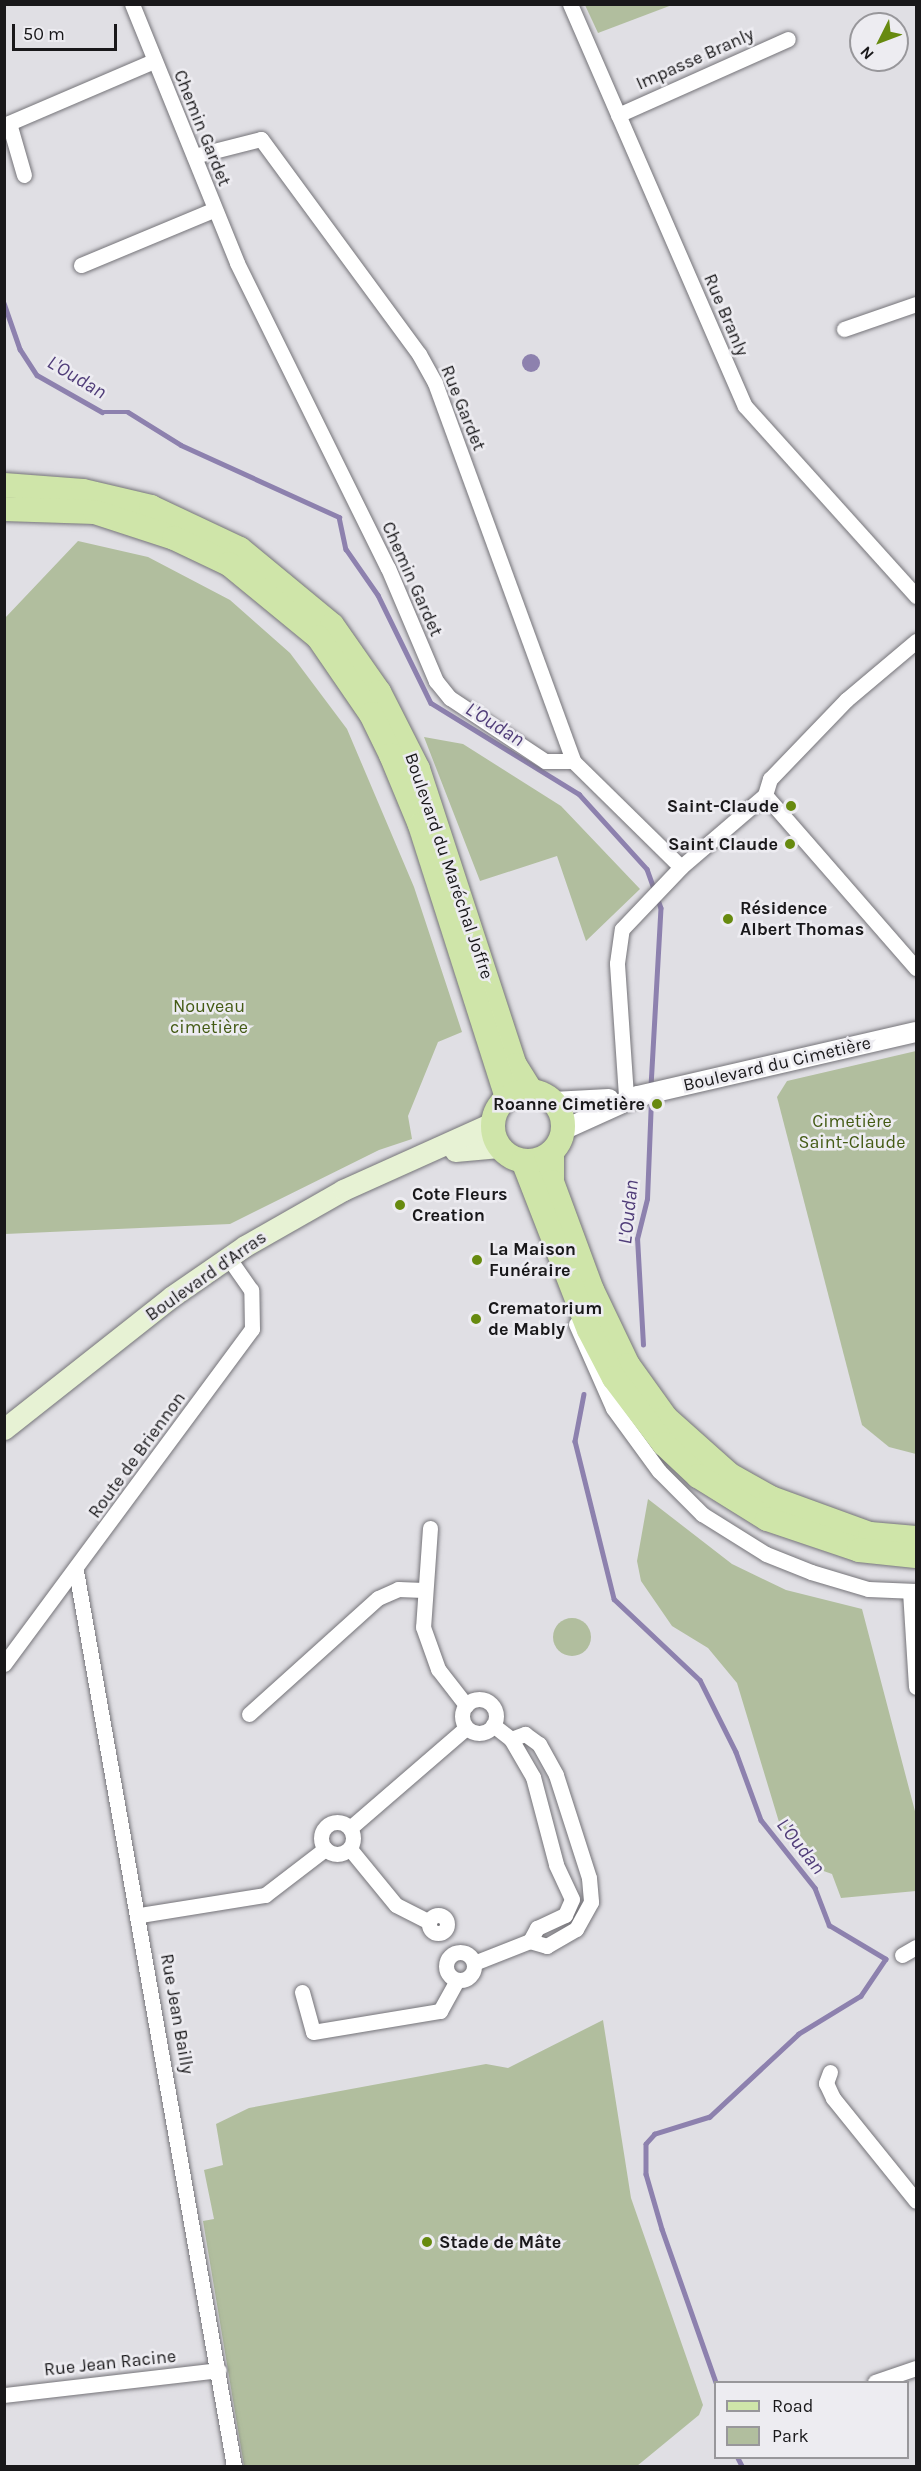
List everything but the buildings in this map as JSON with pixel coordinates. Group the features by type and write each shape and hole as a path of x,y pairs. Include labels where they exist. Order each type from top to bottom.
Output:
{"main road":[{"name":"Boulevard du Maréchal Joffre","path":"4,485 55,487 151,507 240,549 332,626 379,692 418,769 515,1065 531,1091"},
{"name":"Boulevard du Maréchal Joffre","path":"4,509 96,512 166,534 229,564 318,637 371,714 420,825 507,1097"},
{"path":"906,1537 822,1520 730,1475 666,1418 628,1365 562,1228 523,1161 499,1147 492,1123 507,1097 531,1091 553,1102 563,1130 552,1152 552,1182 562,1228 614,1378 647,1424 698,1476 734,1501 797,1532 858,1550 916,1556"},
{"name":"Boulevard d'Arras","path":"4,1429 171,1297 229,1258 343,1190 428,1155 492,1123"},
{"name":"Boulevard d'Arras","path":"428,1155 499,1147"},
{"path":"523,1161 552,1152"}],"street":[{"name":"Chemin Gardet","path":"132,4 194,156 213,210 388,568 436,681 450,698 545,761 573,761"},
{"name":"Rue Branly","path":"570,4 745,406 916,596"},
{"name":"Impasse Branly","path":"618,115 788,39"},
{"name":"Chemin Gardet","path":"24,175 9,123 154,61"},
{"name":"Rue Gardet","path":"194,156 261,139 419,354 435,383 573,761"},
{"name":"Chemin Gardet","path":"81,265 213,210"},
{"path":"844,329 916,304"},
{"path":"632,1096 617,963 622,929 668,879 765,795 770,779 846,700 916,641"},
{"path":"573,761 681,867"},
{"path":"765,795 916,968"},
{"name":"Boulevard du Cimetière","path":"553,1102 632,1096 658,1091 916,1032"},
{"name":"Boulevard du Cimetière","path":"563,1130 632,1096"},
{"path":"562,1228 594,1374 641,1449 678,1492 716,1525 766,1554 868,1589 913,1591 916,1687"},
{"name":"Route de Briennon","path":"4,1664 76,1570 252,1329 251,1290 229,1258"},
{"path":"430,1528 423,1627 432,1657 465,1705"},
{"name":"Rue Jean Bailly","path":"76,1570 140,1916 234,2466"},
{"path":"249,1714 378,1598 398,1589 424,1590"},
{"path":"477,1699 489,1702 495,1713 494,1725 484,1733 466,1728 461,1717 465,1705 477,1699"},
{"path":"494,1725 512,1739 536,1785 556,1864 572,1899 566,1914 537,1928 530,1941"},
{"path":"350,1828 466,1728"},
{"path":"302,1992 313,2032 440,2011 458,1980 468,1978 474,1964 530,1941 556,1943 586,1918 589,1878 556,1775 539,1744 525,1734 512,1739"},
{"path":"341,1822 350,1828 354,1836 350,1849 338,1855 325,1849 321,1836 327,1825 341,1822"},
{"path":"140,1916 265,1895 325,1849"},
{"path":"350,1849 396,1905 429,1922 431,1930 443,1931 455,1953"},
{"path":"903,1955 916,1947"},
{"path":"455,1953 468,1954 474,1964"},
{"path":"455,1953 446,1969 458,1980"},
{"path":"830,2072 826,2083 833,2098 916,2200"},
{"path":"878,2381 916,2368"},
{"name":"Rue Jean Racine","path":"4,2395 219,2370"}],"green space":[{"path":"585,5 672,5 598,33"},
{"name":"Nouveau cimetière","path":"78,541 148,557 230,600 290,653 347,729 414,887 462,1032 438,1042 408,1116 412,1139 379,1150 230,1224 5,1234 5,618"},
{"path":"424,737 463,744 561,806 640,889 586,941 557,856 480,881"},
{"name":"Cimetière Saint-Claude","path":"916,1051 916,1454 889,1447 862,1425 777,1097 787,1081"},
{"path":"648,1499 732,1564 786,1590 862,1609 916,1815 916,1891 841,1898 832,1874 818,1869 782,1832 737,1683 708,1648 672,1626 641,1581 637,1561"},
{"path":"572,1618 585,1624 591,1637 585,1650 572,1656 559,1650 553,1637 559,1624"},
{"name":"Stade de Mâte","path":"603,2020 631,2198 703,2405 699,2415 637,2466 244,2466 203,2221 214,2219 204,2170 223,2165 216,2124 249,2108 486,2064 508,2068"}],"shaded area":[{"path":"531,354 537,357 540,363 537,369 531,372 525,369 522,363 525,357"}],"waterway":[{"name":"L'Oudan","path":"4,303 20,349 37,375 102,412 128,412 181,445 339,517 346,549 378,595 431,703 579,794 647,869 661,908 651,1087"},
{"name":"L'Oudan","path":"643,1345 637,1239 647,1199 651,1099"},
{"name":"L'Oudan","path":"584,1394 575,1441 614,1599 700,1680 736,1752 761,1820 815,1888 829,1925 886,1959 861,1996 799,2034 710,2117 655,2134 646,2144 646,2174 662,2229 716,2381"},
{"name":"L'Oudan","path":"738,2459 742,2466"}],"place":[{"name":"Saint-Claude","path":"791,806"},
{"name":"Saint Claude","path":"790,844"},
{"name":"Résidence Albert Thomas","path":"728,919"},
{"name":"Roanne Cimetière","path":"657,1104"},
{"name":"Cote Fleurs Creation","path":"400,1205"},
{"name":"La Maison Funéraire","path":"477,1260"},
{"name":"Crematorium de Mably","path":"476,1319"},
{"name":"Stade de Mâte","path":"427,2242"}]}
